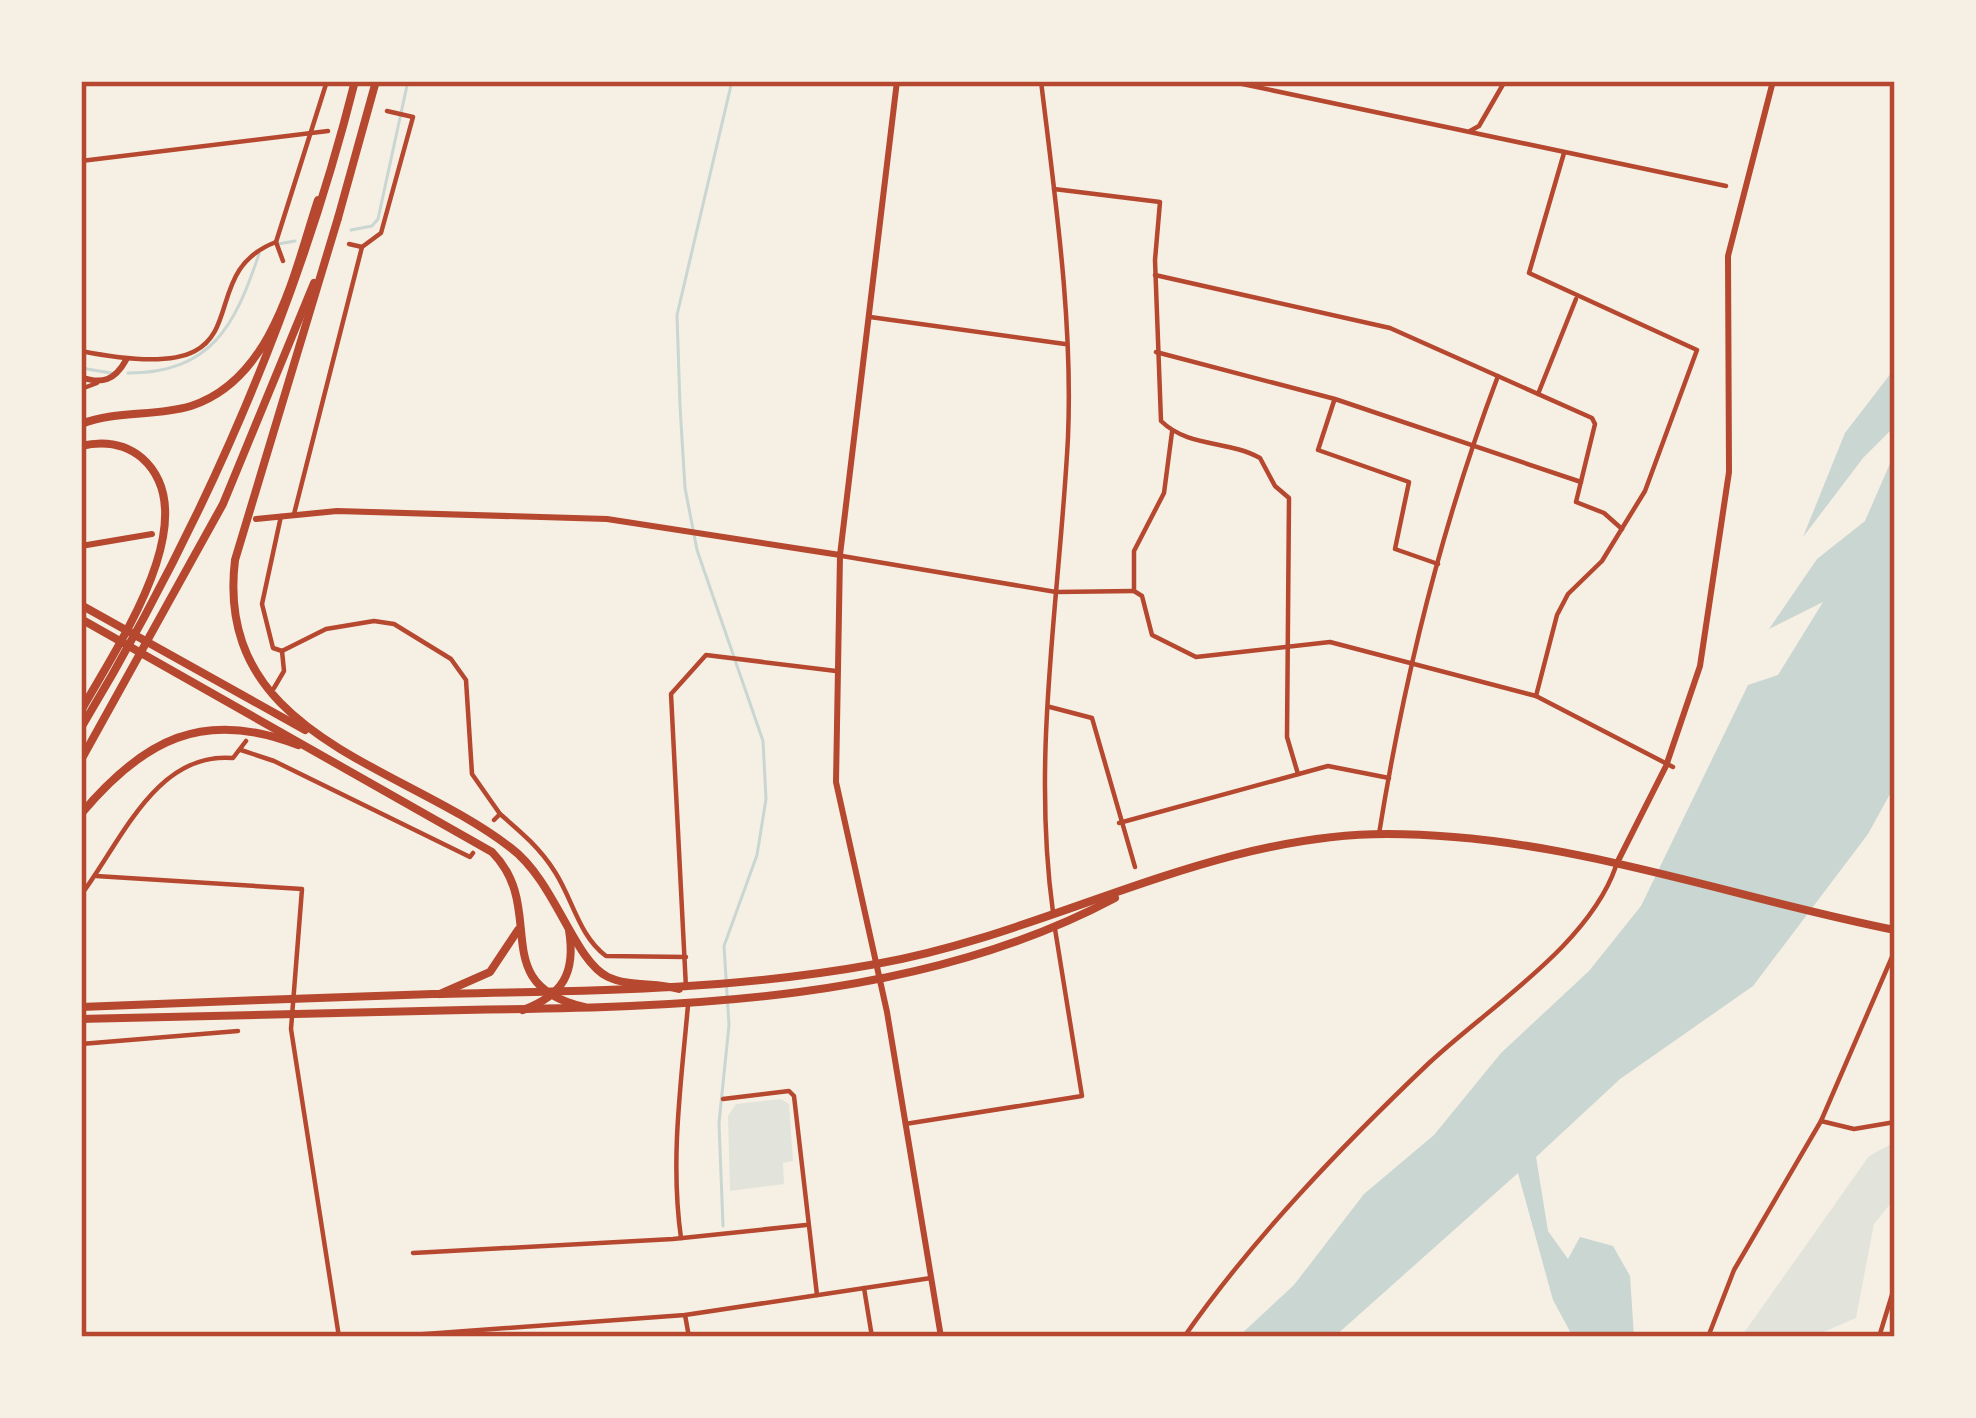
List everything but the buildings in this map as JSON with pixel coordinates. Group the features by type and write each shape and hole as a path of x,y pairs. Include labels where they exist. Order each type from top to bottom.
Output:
{"main road":[{"path":"81,728 149,611 235,438 289,301 356,81"},
{"path":"342,750 288,711 261,682 241,645 232,605 242,533 376,81"},
{"path":"81,424 190,406 241,376 276,316 342,133"},
{"path":"81,760 162,622 251,443 338,218"},
{"path":"81,446 122,446 137,454 160,480 165,530 137,607 81,711"},
{"path":"81,604 515,850 545,880 603,976 682,988"},
{"path":"81,620 492,853 511,878 529,977 548,995 584,1007"},
{"path":"81,814 130,762 193,732 260,732 332,760"},
{"path":"81,1007 718,986 877,964 1053,915 1216,861 1379,834 1473,837 1618,861 1895,930"},
{"path":"81,1019 523,1010 733,999 880,977 1055,928 1137,886"},
{"path":"440,994 477,982 502,961 521,916"},
{"path":"523,1010 565,987 570,974 567,923"}],"street":[{"path":"283,261 276,242 327,81"},
{"path":"897,81 841,555 836,782 880,977 941,1337"},
{"path":"905,1124 1082,1096 1053,915 1043,784 1068,433 1054,189 1041,81"},
{"path":"1228,81 1726,186"},
{"path":"1470,130 1479,126 1505,81"},
{"path":"1184,1337 1263,1240 1426,1066 1592,918 1669,766 1700,666 1729,472 1728,256 1773,81"},
{"path":"294,514 362,247 381,233 413,117 390,112"},
{"path":"81,161 328,131"},
{"path":"1536,696 1568,594 1602,561 1645,491 1697,350 1576,299 1528,273 1564,153"},
{"path":"1054,189 1160,202 1155,275 1161,421 1172,432 1260,458 1275,486 1289,498 1287,737 1298,774"},
{"path":"81,351 126,360 193,355 209,341 224,315 244,260 276,242"},
{"path":"350,244 362,247"},
{"path":"1155,275 1390,328 1592,418 1576,502 1604,513 1622,529"},
{"path":"1538,394 1576,299"},
{"path":"870,317 1065,344"},
{"path":"1156,352 1335,399 1581,482"},
{"path":"81,389 109,379 126,360"},
{"path":"1379,834 1410,661 1472,443 1498,374"},
{"path":"81,376 97,383"},
{"path":"1335,399 1318,450 1409,482 1395,549 1438,563"},
{"path":"1133,591 1134,551 1164,493 1172,432"},
{"path":"256,519 294,514 568,517 700,532 1056,592 1133,591 1142,596 1152,635 1196,657 1330,642 1536,696 1669,766"},
{"path":"280,515 262,604 273,649 283,651 326,628 374,621 394,624 452,659 466,680 472,774 500,814 535,844 556,873 593,946 620,959 686,957"},
{"path":"81,546 152,534"},
{"path":"81,635 81,656"},
{"path":"274,688 284,671 283,651"},
{"path":"682,988 686,957 668,703 701,658 836,671"},
{"path":"1049,707 1093,718 1135,867"},
{"path":"81,895 162,781 202,758 233,758 246,741"},
{"path":"241,750 274,761 470,857 473,853"},
{"path":"1119,823 1328,766 1389,778"},
{"path":"494,820 500,814"},
{"path":"96,875 302,889 291,1014 339,1337"},
{"path":"1708,1337 1734,1270 1821,1120 1895,950"},
{"path":"681,1238 676,1116 688,1003"},
{"path":"81,1043 238,1031"},
{"path":"723,1099 789,1091 794,1096 818,1295"},
{"path":"1821,1120 1854,1129 1895,1122"},
{"path":"412,1253 681,1238 806,1225"},
{"path":"384,1337 686,1316 931,1278"},
{"path":"1879,1337 1895,1285"},
{"path":"864,1288 872,1337"},
{"path":"686,1316 689,1337"}],"shaded area":[{"path":"1895,368 1895,426 1863,458 1803,537 1845,433"},
{"path":"1895,452 1895,785 1868,834 1753,986 1620,1079 1536,1157 1548,1231 1568,1259 1580,1237 1613,1246 1630,1276 1634,1337 1573,1337 1553,1300 1518,1173 1334,1337 1238,1337 1294,1285 1364,1194 1434,1135 1501,1053 1589,971 1641,906 1748,685 1778,675 1823,602 1769,629 1817,559 1865,521"},
{"path":"781,1099 789,1104 793,1161 783,1163 784,1184 730,1191 728,1116 736,1104"},
{"path":"1895,1142 1895,1198 1874,1224 1856,1318 1812,1337 1741,1337 1869,1156"}],"waterway":[{"path":"351,230 372,226 378,219 408,81"},
{"path":"723,1226 719,1123 729,1025 724,946 757,855 766,799 763,741 697,550 685,488 677,315 732,81"},
{"path":"278,244 295,241"},
{"path":"128,373 181,364 216,340 240,303 259,254"},
{"path":"81,368 111,373"}]}
